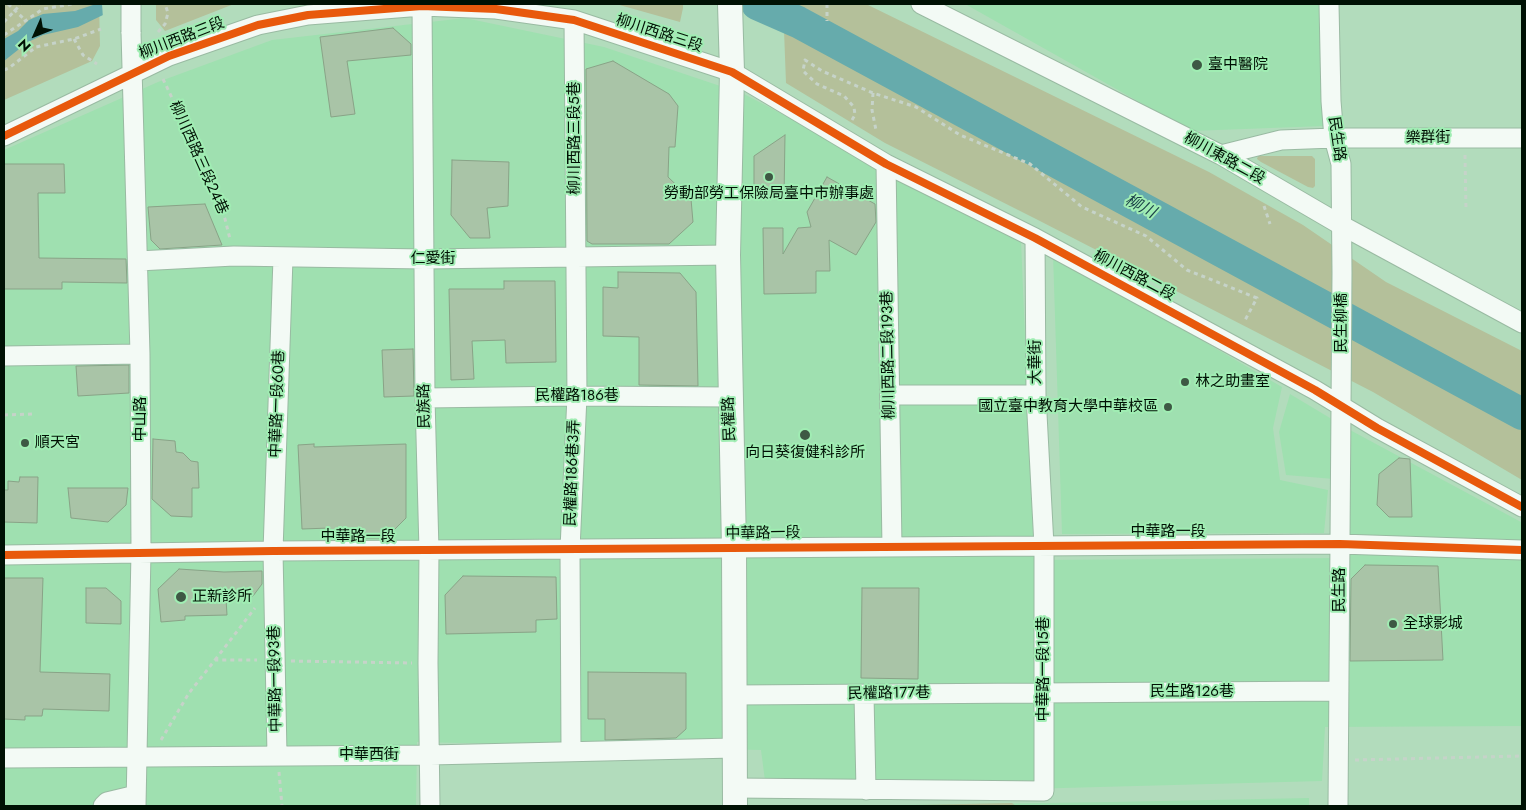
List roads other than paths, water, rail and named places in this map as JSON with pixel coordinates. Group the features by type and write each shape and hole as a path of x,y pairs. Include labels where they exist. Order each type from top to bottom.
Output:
{"main road":[{"name":"民權路","path":"730,4 732,72 728,255 734,548 735,797"}],"street":[{"name":"中山路","path":"131,4 140,354 141,552 136,800"},
{"name":"柳川東路二段","path":"922,4 1221,155 1341,224 1522,323"},
{"name":"民生路","path":"1330,4 1331,101 1334,138 1340,164 1342,273"},
{"name":"柳川西路三段","path":"4,136 168,56 258,25 308,15 422,5 496,9 574,20 732,72"},
{"name":"民族路","path":"422,5 430,806"},
{"name":"柳川西路三段5巷","path":"574,20 577,396"},
{"name":"柳川西路二段","path":"732,72 886,164 1035,238 1315,390 1342,407 1522,507"},
{"name":"樂群街","path":"1221,155 1281,140 1334,138 1522,138"},
{"name":"柳川西路二段193巷","path":"886,164 892,547"},
{"name":"大華街","path":"1035,238 1036,395 1044,546"},
{"name":"仁愛街","path":"138,261 234,256 424,259 728,255"},
{"name":"中華路一段60巷","path":"274,551 283,258"},
{"name":"民生柳橋","path":"1342,273 1343,373"},
{"path":"4,356 140,354"},
{"name":"民生路","path":"1338,806 1343,373"},
{"path":"890,395 1036,395"},
{"name":"民權路186巷","path":"425,398 577,396 730,397"},
{"name":"民權路186巷3弄","path":"571,751 570,549 577,396"},
{"name":"中華路一段","path":"4,555 141,552 1340,544 1522,550"},
{"name":"中華路一段15巷","path":"866,790 1044,791 1044,546"},
{"name":"中華路一段93巷","path":"274,551 277,755"},
{"name":"民生路126巷","path":"1044,693 1339,691"},
{"name":"民權路177巷","path":"734,695 1044,693"},
{"path":"735,797 866,790 864,695"},
{"name":"中華西街","path":"4,758 430,755 734,748"},
{"path":"103,806 107,802 136,800"}],"water":[{"path":"96,4 126,4 78,27 43,35 28,42 4,61 4,39 18,31 29,20 43,14 75,11"}],"waterway":[{"name":"柳川","path":"757,4 798,22 1522,414"}],"place":[{"name":"臺中醫院","path":"1197,65"},
{"name":"勞動部勞工保險局臺中市辦事處","path":"769,177"},
{"name":"林之助畫室","path":"1185,382"},
{"name":"國立臺中教育大學中華校區","path":"1168,407"},
{"name":"向日葵復健科診所","path":"805,435"},
{"name":"順天宮","path":"25,443"},
{"name":"正新診所","path":"181,597"},
{"name":"全球影城","path":"1393,624"}]}
